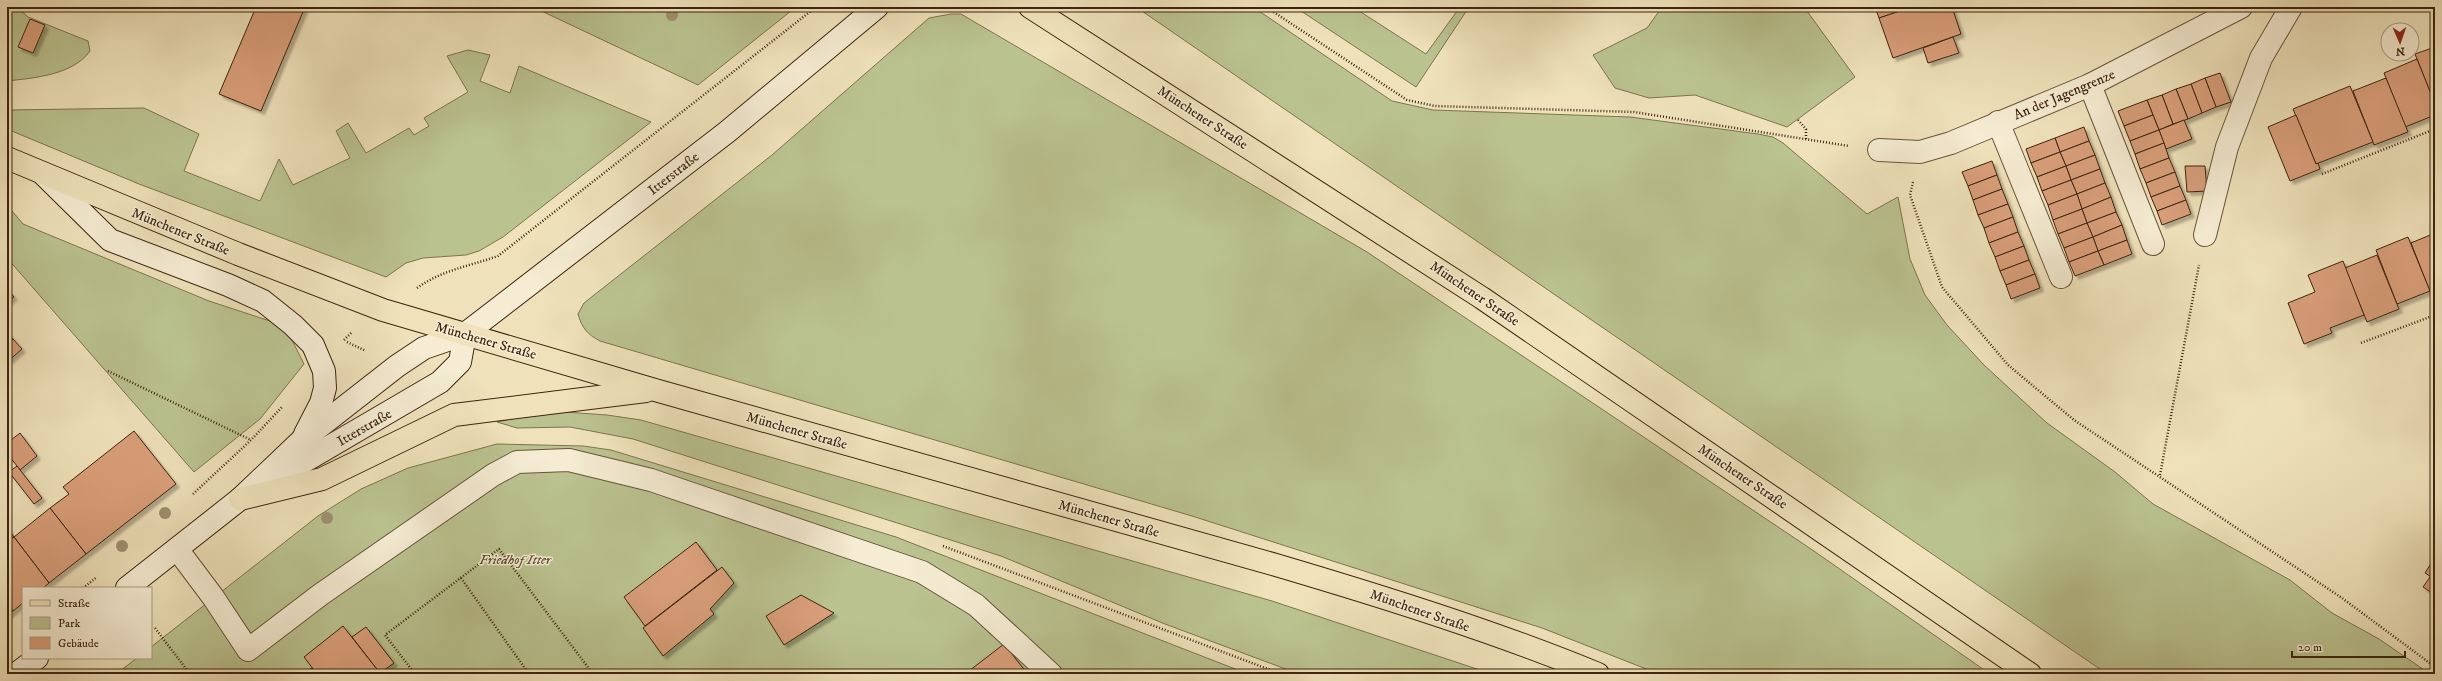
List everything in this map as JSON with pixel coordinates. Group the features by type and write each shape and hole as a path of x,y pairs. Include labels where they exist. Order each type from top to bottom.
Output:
{"main road":[{"name":"Münchener Straße","path":"1030,7 1048,12 1482,298 2030,674"},
{"name":"Münchener Straße","path":"7,158 238,254 383,310 655,390 1370,593 1537,649 1598,674"},
{"path":"240,499 322,479 454,415 655,390"}],"street":[{"name":"Itterstraße","path":"128,587 240,499 301,441 424,348 465,334 727,132 877,7"},
{"name":"An der Jagengrenze","path":"1879,150 1920,152 1951,143 1998,122 2090,85 2241,7"},
{"path":"2205,235 2227,147 2261,58 2291,7"},
{"path":"2090,85 2154,244"},
{"path":"1998,122 2061,277"},
{"path":"43,174 110,240 228,285 263,301 293,325 313,345 324,371 325,388 321,403 301,441"},
{"name":"Itterstraße","path":"240,499 440,382 460,362 465,334"},
{"path":"177,549 213,597 248,650 320,595 494,475 517,462 570,460 651,480 922,572 976,605 1051,674"},
{"path":"16,674 35,659"}],"path":[{"path":"344,340 354,329 430,278 498,256 816,7"},
{"path":"1266,7 1407,100 1435,106 1634,112 1692,119 1879,150"},
{"path":"1798,120 1806,129 1806,139"},
{"path":"2322,174 2435,130"},
{"path":"1920,152 1910,195 1942,287 2008,365 2074,420 2160,475 2342,598 2435,667"},
{"path":"2160,475 2205,235"},
{"path":"2361,343 2435,315"},
{"path":"108,371 251,440"},
{"path":"197,489 251,440 288,401"},
{"path":"415,674 384,635 499,549 593,674"},
{"path":"461,578 529,674"},
{"path":"155,628 190,674"}],"green space":[{"path":"7,7 17,7 28,17 88,41 90,51 83,59 74,65 52,74 41,77 7,81"},
{"path":"533,7 796,7 698,85"},
{"path":"1136,7 1253,7 1392,101 1433,110 1630,117 1758,134 1773,137 1783,143 1867,214 1898,197 1910,259 1925,295 1947,325 1984,365 2047,423 2115,472 2153,504 2290,580 2332,613 2379,639 2430,674 2107,674"},
{"path":"1295,7 1353,7 1426,54 1460,7 1469,7 1416,87"},
{"path":"1662,7 1804,7 1855,77 1787,127 1695,95 1649,98 1615,88 1593,55 1647,28"},
{"path":"951,14 961,14 1367,252 1811,549 1990,674 1659,674 1542,628 1192,516 600,341 586,330 581,323 578,314 584,303 772,155 929,18"},
{"path":"468,50 490,55 480,81 510,93 519,66 651,122 503,237 479,251 466,255 423,258 406,263 386,277 139,184 7,129 7,110 144,108 199,134 184,171 260,201 279,159 293,185 350,158 336,131 348,123 366,153 409,128 414,135 429,126 424,118 468,92 447,56"},
{"path":"7,205 23,224 209,301 273,322 289,334 304,364 260,419 194,472 7,258"},
{"path":"565,412 607,415 641,420 1272,601 1492,674 1299,674 1165,624 1001,556 633,439 570,427 517,428 497,422 531,415"},
{"name":"Friedhof Itter","path":"497,444 583,446 611,450 896,537 1248,674 116,674 136,659 152,659 152,646 318,516 361,489 408,468"}],"building":[{"path":"256,7 305,7 261,111 219,94"},
{"path":"1875,7 1910,7 1910,8 1879,18"},
{"path":"1912,7 1952,7 1961,34 1893,58 1879,18"},
{"path":"30,19 45,25 33,53 18,47"},
{"path":"1953,37 1959,53 1928,63 1923,48"},
{"path":"2435,47 2435,104 2418,62 2420,62 2420,52"},
{"path":"2410,62 2418,62 2435,104 2435,115 2405,127 2384,73"},
{"path":"2220,73 2231,102 2216,107 2205,78"},
{"path":"2205,78 2216,107 2202,113 2191,84"},
{"path":"2386,78 2408,132 2374,145 2353,91"},
{"path":"2191,84 2202,113 2188,119 2176,89"},
{"path":"2350,86 2373,142 2316,164 2293,109"},
{"path":"2176,89 2188,119 2173,124 2162,95"},
{"path":"2162,95 2173,124 2159,130 2147,100"},
{"path":"2147,100 2153,115 2124,126 2118,111"},
{"path":"2153,115 2159,130 2130,141 2124,126"},
{"path":"2296,115 2316,164 2318,163 2320,169 2290,181 2268,127"},
{"path":"2184,120 2192,139 2166,149 2159,130"},
{"path":"2084,127 2089,141 2060,152 2055,138"},
{"path":"2159,130 2164,143 2135,154 2130,141"},
{"path":"2055,138 2060,152 2031,163 2026,149"},
{"path":"2089,141 2095,155 2066,166 2060,152"},
{"path":"2164,143 2169,158 2140,169 2135,154"},
{"path":"2060,152 2066,166 2037,177 2031,163"},
{"path":"2095,155 2100,169 2071,180 2066,166"},
{"path":"2169,158 2175,172 2146,183 2140,169"},
{"path":"1992,161 1997,175 1968,186 1962,172"},
{"path":"2066,166 2071,180 2042,191 2037,177"},
{"path":"2185,166 2205,166 2207,191 2187,192"},
{"path":"2100,169 2105,183 2077,194 2071,180"},
{"path":"2175,172 2180,186 2151,197 2146,183"},
{"path":"1997,175 2002,189 1973,200 1968,186"},
{"path":"2071,180 2077,194 2048,205 2042,191"},
{"path":"2105,183 2111,197 2082,209 2077,194"},
{"path":"2180,186 2186,200 2157,211 2151,197"},
{"path":"2002,189 2008,204 1978,215 1973,200"},
{"path":"2077,194 2082,209 2053,220 2048,205"},
{"path":"2111,197 2116,212 2087,223 2082,209"},
{"path":"2186,200 2191,214 2162,225 2157,211"},
{"path":"2008,204 2013,217 1984,228 1978,215"},
{"path":"2082,209 2087,223 2058,234 2053,220"},
{"path":"2116,212 2122,225 2093,237 2087,223"},
{"path":"2013,217 2018,232 1989,243 1984,228"},
{"path":"2087,223 2093,237 2064,248 2058,234"},
{"path":"2122,225 2127,240 2098,251 2093,237"},
{"path":"2018,232 2024,246 1995,257 1989,243"},
{"path":"2435,233 2435,296 2432,297 2411,243"},
{"path":"2093,237 2098,251 2069,262 2064,248"},
{"path":"2408,237 2430,291 2397,304 2376,250"},
{"path":"2127,240 2132,254 2104,265 2098,251"},
{"path":"2024,246 2029,260 2000,271 1995,257"},
{"path":"2098,251 2104,265 2075,276 2069,262"},
{"path":"2377,255 2399,309 2367,322 2345,268"},
{"path":"2029,260 2035,274 2006,285 2000,271"},
{"path":"2343,261 2364,315 2330,328 2332,333 2304,344 2288,303 2315,292 2308,275"},
{"path":"2035,274 2040,288 2011,299 2006,285"},
{"path":"7,289 14,297 7,302"},
{"path":"7,332 13,339 7,344"},
{"path":"13,339 22,349 7,362 7,344"},
{"path":"134,431 176,484 86,554 50,508 69,494 63,487"},
{"path":"20,433 37,456 20,470 7,453 7,443"},
{"path":"17,466 42,498 34,504 9,472"},
{"path":"50,508 86,554 49,583 14,537"},
{"path":"7,528 14,537 7,542"},
{"path":"14,537 49,583 44,587 22,587 22,604 13,611 7,603 7,542"},
{"path":"696,542 717,570 645,626 624,597"},
{"path":"2435,557 2435,579 2425,573"},
{"path":"722,567 734,583 710,609 714,614 663,656 643,628"},
{"path":"2430,577 2435,579 2435,595 2423,587"},
{"path":"801,595 834,613 784,645 766,616"},
{"path":"7,603 13,611 7,616"},
{"path":"343,626 380,673 379,674 317,674 304,657"},
{"path":"366,627 394,663 380,673 352,637"},
{"path":"1004,644 1026,672 1024,674 965,674"},
{"path":"312,668 317,674 304,674"}]}
